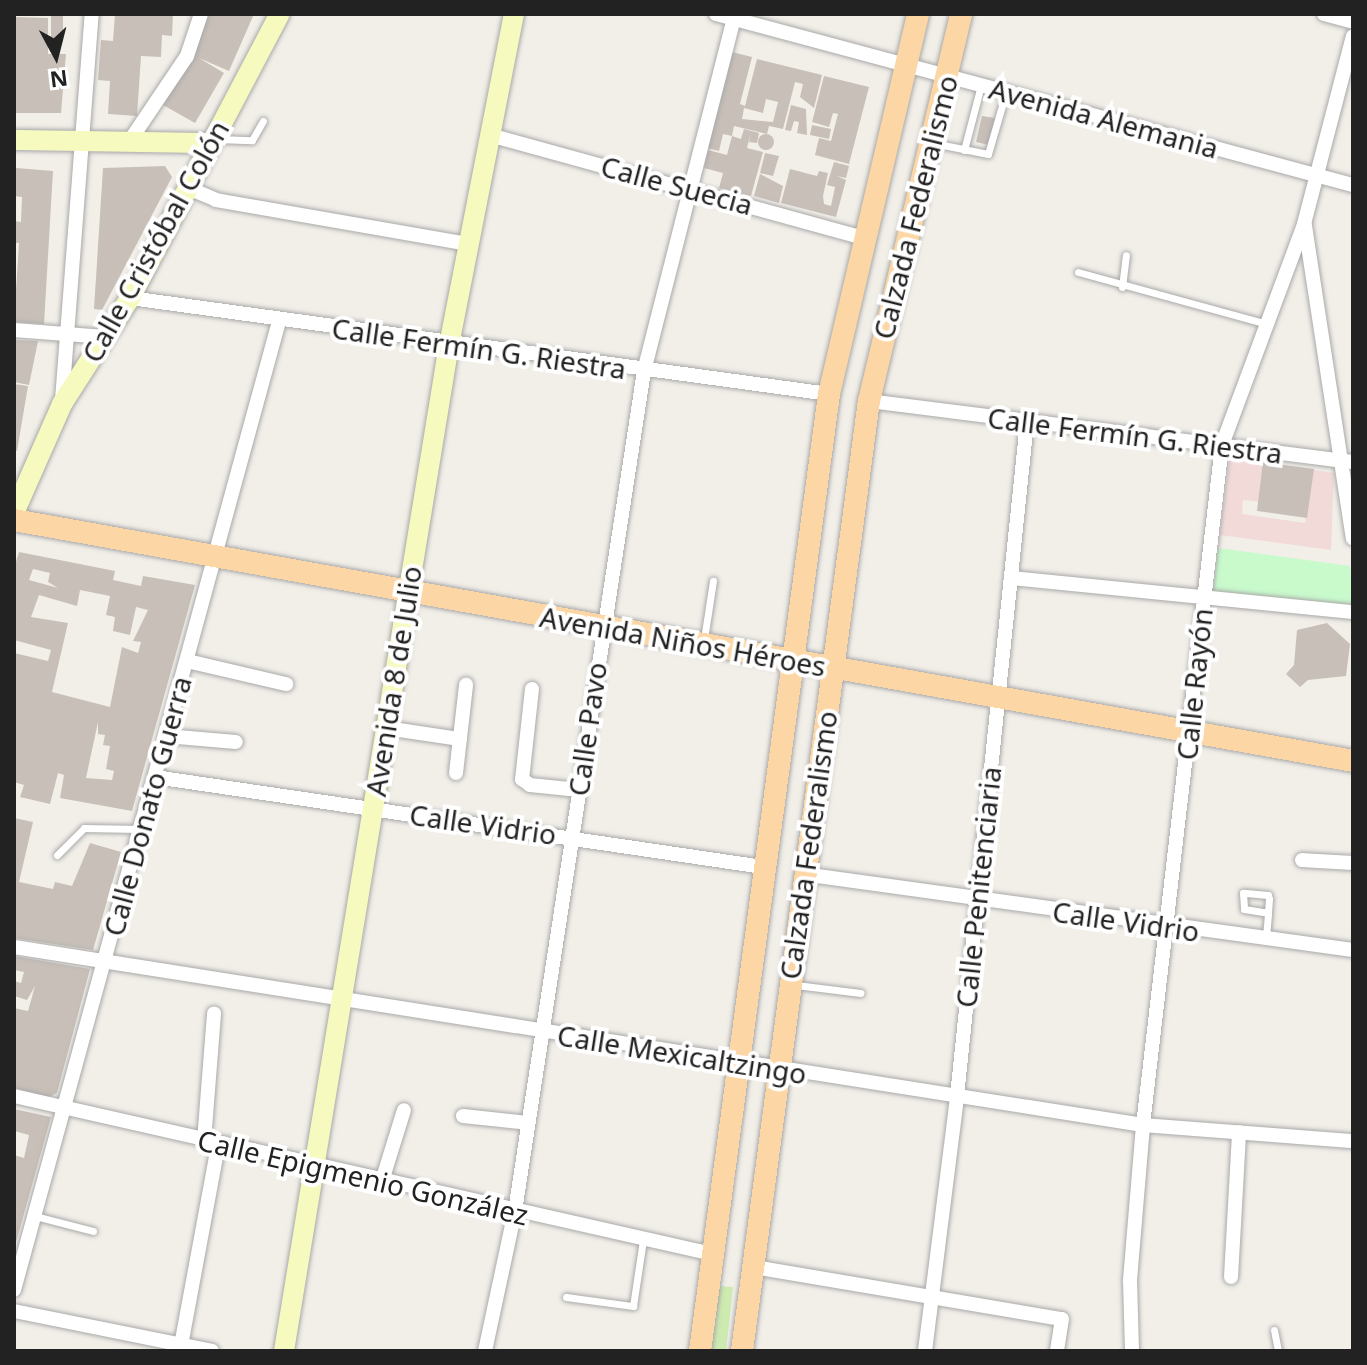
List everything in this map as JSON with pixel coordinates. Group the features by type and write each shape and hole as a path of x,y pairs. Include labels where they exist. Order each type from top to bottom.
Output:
{"main road":[{"name":"Calzada Federalismo","path":"700,1351 790,661 829,394 864,238 910,66 918,14"},
{"path":"910,66 927,14"},
{"name":"Calzada Federalismo","path":"742,1351 803,874 869,401 961,14"},
{"name":"Avenida Niños Héroes","path":"14,520 1353,761"}],"street":[{"path":"62,404 92,14"},
{"path":"129,142 187,56 201,14"},
{"name":"Calle Cristóbal Colón","path":"14,513 62,404 130,298 210,140 280,14"},
{"name":"Avenida 8 de Julio","path":"284,1351 449,345 514,14"},
{"name":"Avenida Alemania","path":"716,14 1353,185"},
{"path":"1324,14 1353,22"},
{"name":"Calle Pavo","path":"485,1351 515,1211 602,627 644,371 734,19"},
{"name":"Calle Rayón","path":"1132,1351 1130,1280 1143,1125 1222,445 1263,323 1304,224 1353,36"},
{"name":"Calle Suecia","path":"490,135 864,238"},
{"path":"14,140 210,140"},
{"path":"186,187 216,200 469,244"},
{"path":"1304,224 1347,461 1353,538"},
{"name":"Calle Fermín G. Riestra","path":"130,298 449,345 829,394"},
{"name":"Calle Donato Guerra","path":"14,1290 279,321"},
{"path":"14,330 67,330 105,337"},
{"name":"Calle Fermín G. Riestra","path":"869,401 1347,461"},
{"name":"Calle Penitenciaria","path":"925,1351 957,1096 1027,422"},
{"path":"1011,578 1353,612"},
{"path":"187,661 286,684"},
{"path":"456,773 466,685"},
{"path":"532,689 522,779 530,785 579,790"},
{"path":"386,728 460,739"},
{"path":"166,736 236,742"},
{"name":"Calle Vidrio","path":"155,777 763,867"},
{"path":"1302,860 1353,863"},
{"name":"Calle Vidrio","path":"803,874 1165,927 1353,950"},
{"name":"Calle Mexicaltzingo","path":"14,947 541,1033 1143,1125 1353,1141"},
{"path":"181,1348 211,1143 214,1013"},
{"name":"Calle Epigmenio González","path":"14,1096 712,1254"},
{"path":"382,1181 404,1110"},
{"path":"463,1116 528,1123"},
{"path":"1231,1277 1239,1132"},
{"path":"754,1267 930,1300 1062,1319 1057,1351"},
{"path":"14,1311 181,1348 212,1351"}],"lane":[{"path":"964,150 981,85"},
{"path":"929,142 988,154 1006,92"},
{"path":"210,140 252,140 263,121"},
{"path":"1122,287 1126,255"},
{"path":"1078,272 1122,287 1263,323"},
{"path":"703,645 713,581"},
{"path":"57,855 84,828 141,829"},
{"path":"1266,939 1268,913"},
{"path":"789,984 861,993"},
{"path":"35,1216 93,1231"},
{"path":"566,1297 633,1306 643,1240"},
{"path":"1274,1330 1278,1351"}],"shaded area":[{"path":"1230,458 1266,467 1261,502 1243,500 1242,514 1305,523 1313,470 1334,473 1331,550 1220,535"}],"green space":[{"path":"1218,548 1350,566 1353,605 1213,591"},
{"path":"717,1286 733,1287 726,1351 710,1351"}],"building":[{"path":"51,14 63,14 63,42 51,37"},
{"path":"115,14 173,14 172,36 162,35 161,57 141,56 137,116 108,114 110,81 98,80 101,40 113,41"},
{"path":"207,14 254,14 229,71 199,58 224,73 195,123 163,105 194,56"},
{"path":"14,17 48,18 48,54 66,54 61,113 14,113"},
{"path":"732,52 752,57 740,104 745,106 757,59 822,75 814,108 800,97 803,84 795,82 783,129 769,126 767,134 734,126 732,136 723,134 719,151 707,148","holes":["766,99 778,102 773,122 742,119 744,108 763,113"]},
{"path":"824,76 869,87 849,164 815,155 819,138 831,141 838,114 833,113 829,127 812,122"},
{"path":"791,105 806,109 807,135 797,133 799,122 794,121 791,131 785,130"},
{"path":"982,116 995,118 989,145 976,142"},
{"path":"812,125 831,129 829,139 810,135"},
{"path":"744,129 759,133 757,143 749,142 751,132 747,148 763,152 751,196 719,188 723,173 704,168 708,150 727,155 732,136 741,139"},
{"path":"763,134 769,134 774,142 772,148 763,150 758,145 758,139"},
{"path":"765,153 779,156 773,176 760,173"},
{"path":"834,162 849,166 846,178 837,176 846,180 836,217 781,203 790,169 817,176 819,171 828,173 823,196 824,204 831,206 835,187 827,185"},
{"path":"165,166 172,177 102,310 94,309 103,168"},
{"path":"16,168 53,171 44,324 14,322 19,243 14,243 14,221 21,222 22,197 14,196"},
{"path":"760,174 783,186 779,203 754,196"},
{"path":"14,340 38,341 29,385 14,382"},
{"path":"14,384 28,386 17,451 14,450"},
{"path":"1263,462 1314,469 1307,518 1257,511"},
{"path":"19,552 115,571 113,580 141,586 143,576 195,585 132,811 60,798 64,775 58,773 50,804 20,797 24,785 14,782 14,653 48,661 51,650 14,640 14,568","holes":["33,569 50,573 48,582 58,588 29,580","80,590 110,596 106,615 115,617 113,631 130,635 136,607 148,610 133,641 141,642 138,653 122,647 110,707 52,692 68,623 31,617 39,595 77,606","98,722 98,734 105,735 103,745 110,746 106,769 114,771 112,780 86,778"]},
{"path":"1327,623 1350,644 1346,676 1308,680 1300,687 1286,674 1294,665 1297,630"},
{"path":"14,818 33,822 19,882 53,889 55,882 72,886 90,843 121,852 93,950 14,938"},
{"path":"14,956 90,969 57,1093 49,1097 14,1088 14,1008 28,1011 35,986 27,1000 14,996 14,981 21,983 24,972 14,970"},
{"path":"14,1109 51,1117 15,1246 14,1155 24,1158 29,1135 14,1131"}]}
